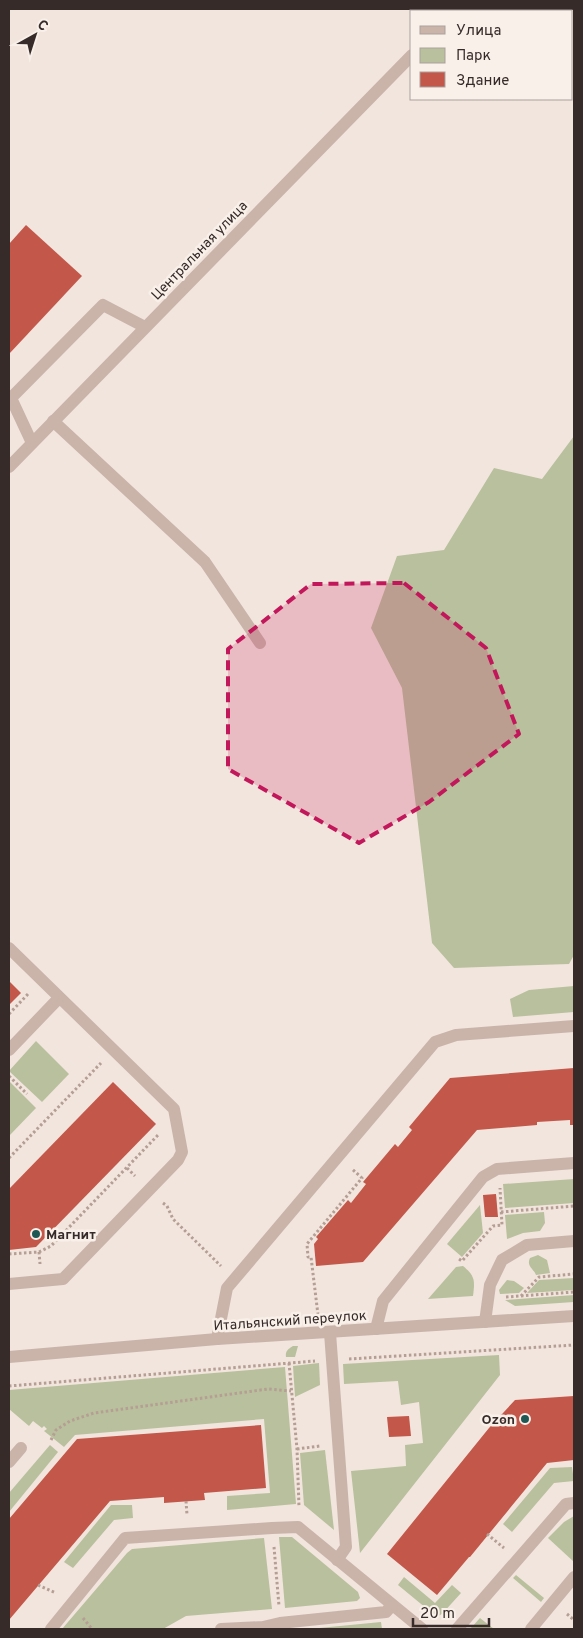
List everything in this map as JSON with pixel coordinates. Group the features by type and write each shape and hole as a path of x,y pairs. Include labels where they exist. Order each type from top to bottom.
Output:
{"street":[{"name":"Центральная улица","path":"9,467 410,57"},
{"path":"32,443 11,398 103,305 145,327"},
{"path":"53,422 205,562 260,642"},
{"path":"9,948 174,1109 182,1152 178,1160 62,1279 9,1284"},
{"path":"9,1050 59,998"},
{"path":"217,1339 227,1288 435,1042 456,1035 574,1026"},
{"path":"376,1329 383,1301 483,1177 497,1169 574,1163"},
{"path":"486,1322 490,1285 502,1260 527,1245 574,1241"},
{"name":"Итальянский переулок","path":"9,1357 217,1339 574,1316"},
{"path":"330,1332 346,1547 337,1560"},
{"path":"9,1462 21,1448"},
{"path":"457,1629 566,1504 574,1503"},
{"path":"51,1629 125,1538 298,1527 422,1629"},
{"path":"531,1629 574,1577"},
{"path":"221,1629 264,1628 280,1623 386,1612 392,1605"}],"path":[{"path":"9,1014 41,980"},
{"path":"9,1158 113,1050"},
{"path":"9,1076 27,1094"},
{"path":"9,1254 39,1252 51,1246 160,1134"},
{"path":"318,1318 312,1257 308,1257 307,1244 362,1178 349,1167"},
{"path":"459,1259 462,1261 494,1226 502,1225 500,1183"},
{"path":"167,1206 173,1219 235,1279"},
{"path":"501,1212 574,1206"},
{"path":"520,1296 539,1277 574,1274"},
{"path":"501,1297 574,1292"},
{"path":"344,1360 574,1345"},
{"path":"9,1386 319,1360"},
{"path":"289,1363 297,1449 299,1507"},
{"path":"50,1440 56,1430 70,1422 94,1413 268,1389 291,1392"},
{"path":"297,1449 322,1446"},
{"path":"186,1501 188,1517"},
{"path":"487,1534 504,1548"},
{"path":"274,1546 279,1608"},
{"path":"38,1585 57,1593"},
{"path":"567,1614 574,1620"}],"highlighted area":[{"path":"404,583 486,648 519,734 429,802 359,843 228,769 228,649 311,584"}],"green space":[{"path":"574,436 574,955 569,964 454,968 432,943 402,688 371,628 397,556 444,550 494,468 542,479"},
{"path":"574,986 574,1012 513,1017 510,999 529,990"},
{"path":"36,1041 69,1074 42,1102 9,1071"},
{"path":"9,1081 36,1108 9,1136"},
{"path":"574,1179 574,1203 505,1208 503,1184"},
{"path":"480,1205 483,1233 462,1257 447,1244"},
{"path":"544,1212 545,1223 540,1231 523,1233 507,1239 505,1215"},
{"path":"538,1255 547,1260 550,1273 536,1275 529,1261 530,1258"},
{"path":"463,1266 473,1279 473,1296 428,1299 456,1267"},
{"path":"574,1278 574,1290 527,1293 539,1280"},
{"path":"507,1280 514,1281 524,1288 519,1293 500,1294 499,1290"},
{"path":"574,1295 574,1302 515,1306 505,1300"},
{"path":"293,1346 298,1346 295,1357 286,1357 287,1350"},
{"path":"499,1355 500,1375 360,1553 351,1471 406,1466 405,1445 423,1443 419,1402 401,1405 398,1381 344,1384 343,1364"},
{"path":"319,1363 320,1385 295,1397 293,1366"},
{"path":"285,1367 296,1504 227,1510 227,1496 270,1493 264,1419 75,1435 64,1447 44,1431 47,1429 44,1426 42,1428 33,1421 29,1426 9,1409 9,1390"},
{"path":"50,1445 58,1452 9,1512 9,1493"},
{"path":"325,1450 334,1530 304,1505 300,1453"},
{"path":"572,1467 574,1481 554,1483 512,1532 503,1524 550,1468"},
{"path":"111,1505 132,1505 133,1518 114,1520 73,1568 64,1562"},
{"path":"574,1516 574,1562 548,1538 564,1522"},
{"path":"279,1537 292,1537 358,1592 360,1598 357,1601 285,1608"},
{"path":"264,1538 272,1609 186,1616 163,1629 62,1629 132,1549"},
{"path":"516,1575 544,1598 541,1602 513,1578"},
{"path":"404,1577 435,1603 452,1585 461,1593 438,1616 398,1585"},
{"path":"480,1618 494,1629 470,1629"},
{"path":"381,1622 382,1629 309,1629"}],"building":[{"path":"26,225 82,276 9,354 9,244"},
{"path":"9,981 21,993 9,1005"},
{"path":"574,1068 574,1125 570,1125 570,1120 537,1122 537,1125 477,1130 363,1262 316,1266 314,1244 318,1239 316,1237 348,1200 351,1203 366,1184 363,1182 395,1144 398,1147 412,1130 409,1127 450,1078"},
{"path":"113,1082 156,1124 36,1247 9,1250 9,1189"},
{"path":"496,1194 498,1217 485,1217 483,1195"},
{"path":"574,1396 574,1460 547,1463 437,1595 387,1554 489,1428 515,1400"},
{"path":"409,1416 411,1436 389,1437 387,1417"},
{"path":"261,1425 266,1488 204,1493 205,1500 164,1503 164,1497 110,1501 9,1620 9,1519 77,1439"}],"place":[{"name":"Магнит","path":"36,1234"},
{"name":"Ozon","path":"525,1419"}]}
